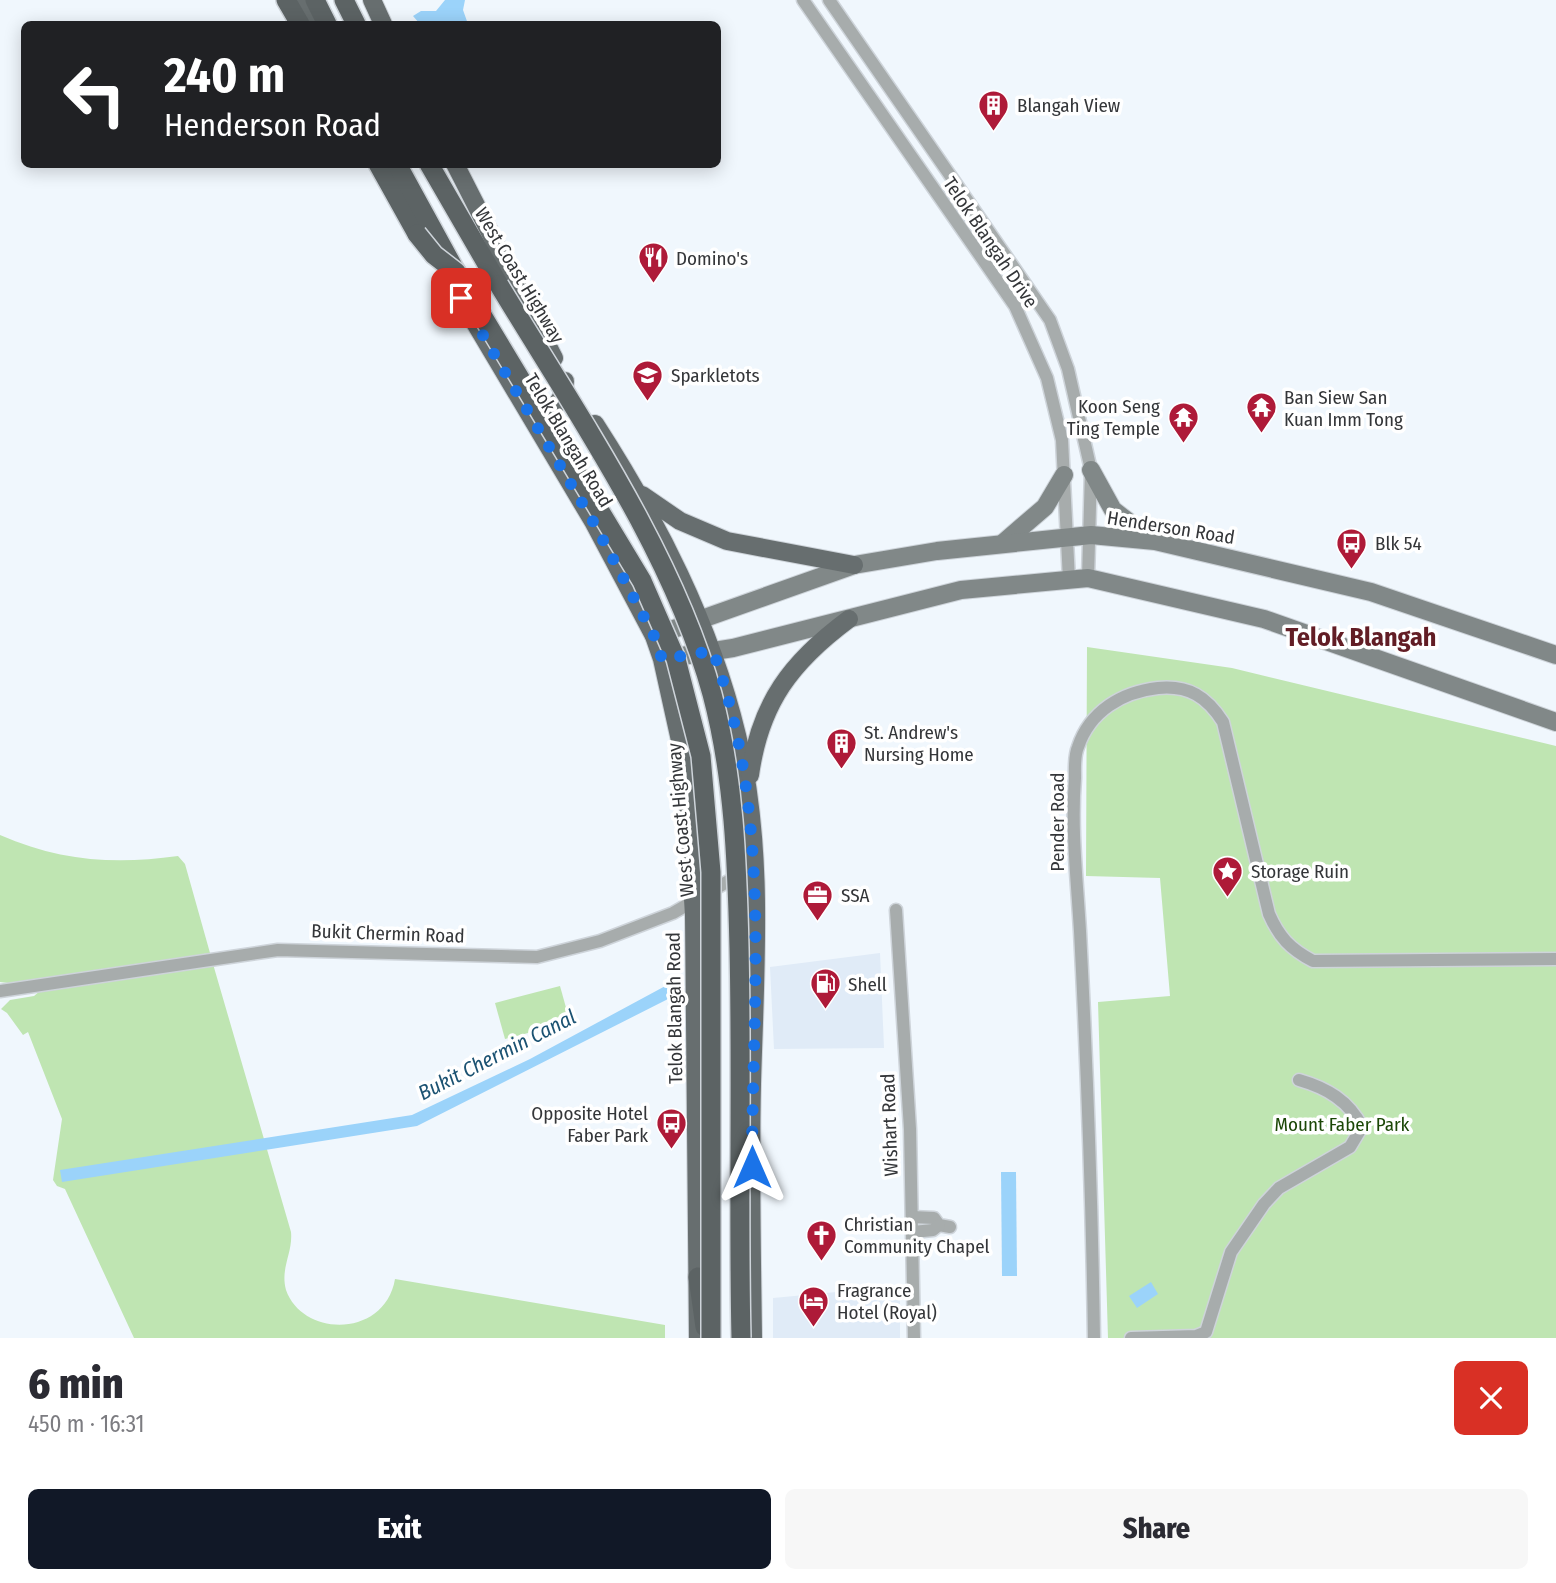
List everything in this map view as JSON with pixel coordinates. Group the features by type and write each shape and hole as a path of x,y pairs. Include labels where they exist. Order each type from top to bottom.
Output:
{"highway":[{"path":"286,0 298,21"},
{"path":"315,0 326,21"},
{"path":"344,0 354,21"},
{"path":"380,168 417,234 434,255 456,272"},
{"name":"West Coast Highway","path":"399,168 456,272 642,581 676,659 701,756 711,872 709,1338"},
{"name":"West Coast Highway","path":"431,168 643,529 685,617 711,691 726,751 736,859 741,1026 741,1338"},
{"path":"698,1277 709,1338"}],"main road":[{"path":"302,0 312,21"},
{"path":"373,0 382,21"},
{"name":"Telok Blangah Road","path":"387,168 415,222 594,523 654,636 662,659 685,763 693,902 698,1338"},
{"name":"Telok Blangah Road","path":"457,168 565,379 639,493 701,621 713,651 738,738 747,793 753,859 753,1338"},
{"path":"530,414 544,413 557,406 565,394 565,379"},
{"path":"1091,470 1113,510 1156,541"},
{"path":"1002,544 1045,507 1064,475"},
{"path":"639,493 680,521 727,541 854,565"},
{"name":"Henderson Road","path":"654,636 854,565 1067,535 1091,535 1156,541 1371,592 1556,654"},
{"path":"662,659 713,651 961,590 1088,578 1264,619 1556,722"},
{"path":"747,793 759,729 777,690 814,647 849,619"}],"street":[{"name":"Telok Blangah Drive","path":"803,0 1015,306 1047,378 1062,440 1069,580"},
{"name":"Telok Blangah Drive","path":"829,0 1050,320 1068,369 1091,470 1088,578"},
{"path":"811,13 829,0"},
{"name":"Pender Road","path":"1094,1338 1091,1116 1073,806 1077,748 1096,714 1126,695 1156,688 1177,687 1196,692 1212,705 1223,722 1269,914 1278,934 1293,951 1312,961 1556,959"},
{"name":"Bukit Chermin Road","path":"0,990 278,950 537,957 600,941 693,902 733,880 753,859"},
{"name":"Wishart Road","path":"896,910 910,1129 914,1338"},
{"path":"1131,1338 1196,1336 1206,1332 1231,1252 1264,1205 1279,1188 1350,1147 1362,1127 1354,1112 1341,1099 1299,1080"},
{"path":"912,1217 934,1218 944,1226 913,1232"}],"shaded area":[{"path":"880,953 884,1048 774,1049 770,967"},
{"path":"900,1286 900,1338 773,1338 773,1298"}],"green space":[{"name":"Mount Faber Park","path":"1087,647 1232,668 1556,746 1556,1338 1108,1338 1098,1002 1170,996 1160,878 1086,876"},
{"path":"0,835 44,851 88,859 132,860 178,856 185,864 210,953 16,984 0,982"},
{"path":"213,964 291,1232 285,1282 286,1290 295,1306 309,1317 325,1323 343,1325 361,1321 376,1312 388,1298 395,1279 665,1325 665,1338 134,1338 65,1189 57,1186 53,1180 62,1119 28,1032 23,1035 1,1009 10,1000 34,996 40,991"},
{"path":"560,986 570,1022 505,1039 495,1003"}],"water":[{"path":"445,0 465,0 463,10 467,21 417,21 413,16 421,11 436,11"},
{"path":"669,984 670,998 417,1126 62,1182 60,1170 412,1115 530,1059"},
{"path":"1001,1172 1016,1172 1017,1276 1002,1276"},
{"path":"1151,1282 1158,1294 1137,1308 1129,1296"}],"place":[{"name":"Blangah View","path":"994,132"},
{"name":"Domino's","path":"653,285"},
{"name":"Sparkletots","path":"648,402"},
{"name":"Ban Siew San Kuan Imm Tong","path":"1261,435"},
{"name":"Koon Seng Ting Temple","path":"1183,444"},
{"name":"Blk 54","path":"1352,570"},
{"name":"St. Andrew's Nursing Home","path":"841,770"},
{"name":"Storage Ruin","path":"1228,898"},
{"name":"SSA","path":"818,922"},
{"name":"Shell","path":"825,1011"},
{"name":"Opposite Hotel Faber Park","path":"671,1151"},
{"name":"Christian Community Chapel","path":"821,1262"},
{"name":"Fragrance Hotel (Royal)","path":"814,1328"}],"district":[{"name":"Telok Blangah","path":"1361,637"}],"route":[{"path":"461,298 594,523 654,636 662,659 713,651 719,667 738,738 747,793 753,859 755,977 752,1167"}],"water label":[{"name":"Bukit Chermin Canal","path":"497,1055"}]}
